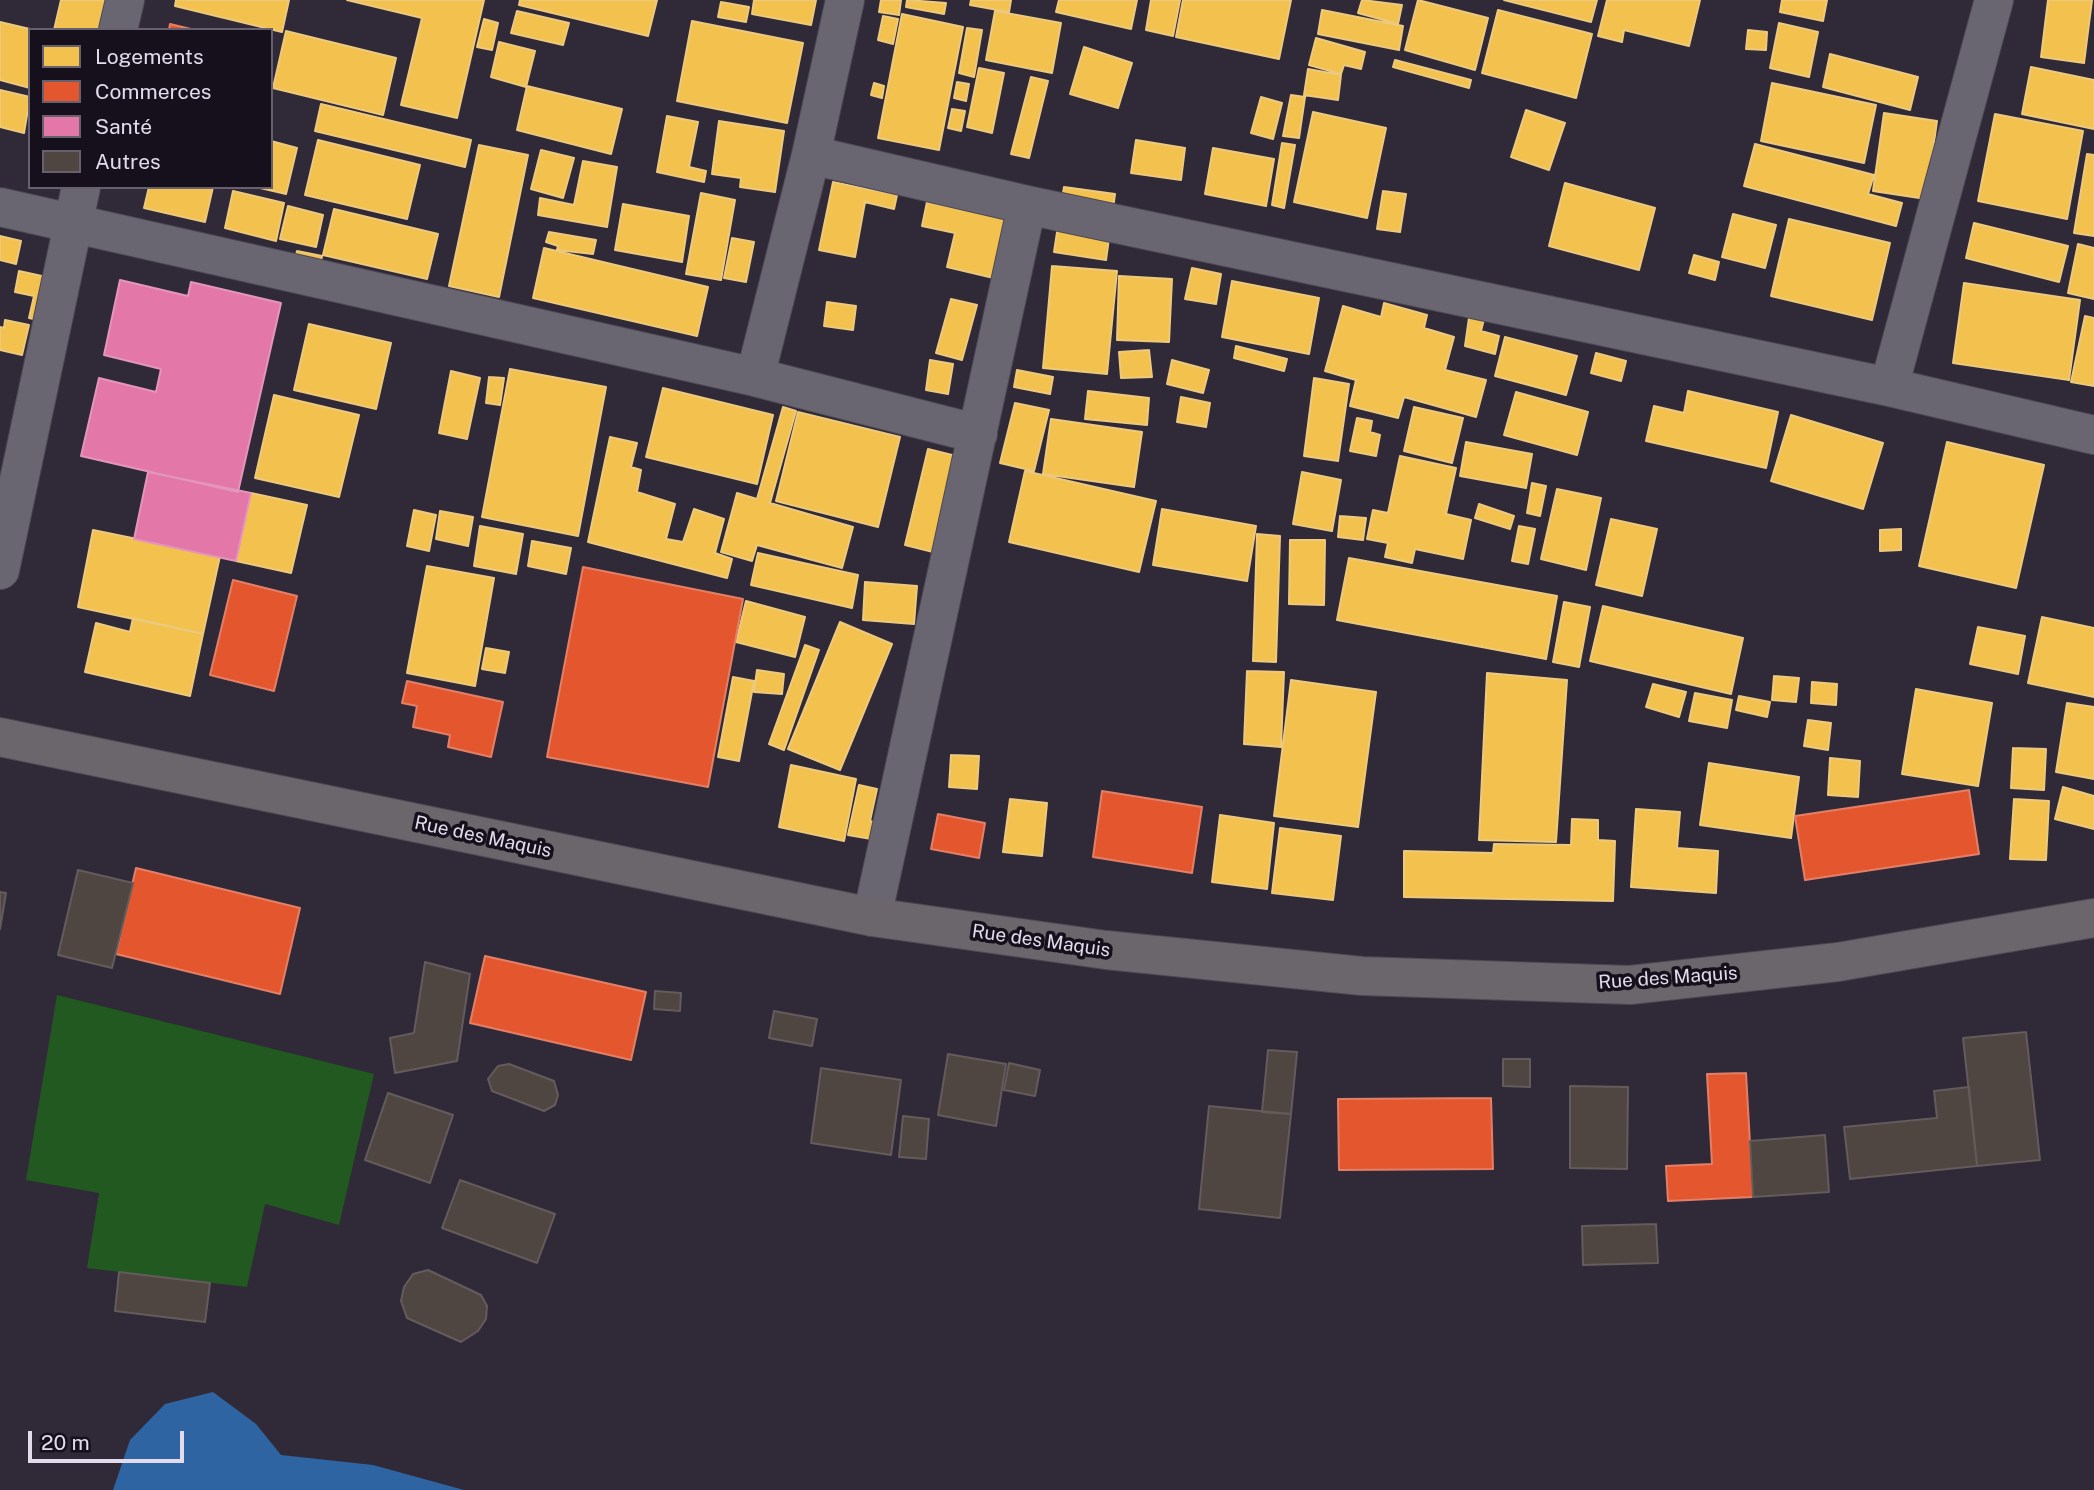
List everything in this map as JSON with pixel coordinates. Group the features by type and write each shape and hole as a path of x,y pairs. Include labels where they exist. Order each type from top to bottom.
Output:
{"street":[{"path":"118,28 125,0"},
{"path":"755,377 811,155 845,0"},
{"path":"1889,387 1994,0"},
{"path":"811,155 1027,205 1889,387 2094,435"},
{"path":"0,207 77,205 978,433"},
{"path":"0,570 77,205"},
{"path":"872,917 1027,205"},
{"name":"Rue des Maquis","path":"0,737 872,917 1106,950 1362,976 1630,985 1838,962 2094,918"}],"green space":[{"path":"57,995 374,1074 339,1225 265,1204 247,1287 87,1268 99,1193 26,1180"}],"water":[{"path":"213,1392 256,1424 281,1455 373,1465 464,1490 113,1490 130,1440 165,1404"}],"building: Logements":[{"path":"61,0 105,0 98,28 54,28"},
{"path":"176,0 289,0 282,32 175,6"},
{"path":"347,0 484,0 457,118 401,105 422,18"},
{"path":"520,0 657,0 648,36 519,5"},
{"path":"754,0 816,0 811,25 752,14"},
{"path":"881,0 901,0 899,15 879,12"},
{"path":"907,0 946,3 944,14 906,7"},
{"path":"971,0 1011,0 1009,12 970,5"},
{"path":"1059,0 1137,0 1131,29 1056,12"},
{"path":"1151,0 1180,0 1173,36 1146,30"},
{"path":"1183,0 1291,0 1279,59 1176,37"},
{"path":"1362,0 1402,5 1398,24 1358,13"},
{"path":"1418,0 1488,18 1475,70 1405,50"},
{"path":"1504,0 1597,0 1591,22"},
{"path":"1607,0 1700,0 1689,46 1624,30 1622,42 1598,36"},
{"path":"1782,0 1827,0 1823,21 1780,12"},
{"path":"2048,0 2092,0 2084,63 2041,57"},
{"path":"721,2 749,7 746,22 718,17"},
{"path":"1322,10 1403,26 1399,50 1318,34"},
{"path":"1498,10 1592,34 1576,98 1482,73"},
{"path":"517,11 569,23 563,45 511,33"},
{"path":"995,11 1061,23 1052,73 986,60"},
{"path":"902,14 963,27 939,150 878,138"},
{"path":"883,16 898,19 893,44 878,40"},
{"path":"484,19 498,23 492,50 477,47"},
{"path":"692,21 803,43 787,123 677,101"},
{"path":"0,22 28,29 28,87 0,80"},
{"path":"1779,23 1818,32 1809,77 1770,68"},
{"path":"967,28 982,30 974,77 959,73"},
{"path":"1748,30 1767,32 1766,50 1746,49"},
{"path":"286,31 396,58 383,115 273,88"},
{"path":"1316,38 1365,52 1361,69 1344,65 1341,74 1309,65"},
{"path":"499,42 535,51 526,87 491,77"},
{"path":"1084,47 1132,63 1118,108 1070,94"},
{"path":"1830,54 1918,77 1910,110 1823,87"},
{"path":"1395,60 1471,80 1469,88 1393,67"},
{"path":"2031,67 2094,80 2094,129 2022,114"},
{"path":"979,68 1004,73 992,133 967,127"},
{"path":"1308,69 1341,75 1338,100 1304,95"},
{"path":"1031,77 1048,81 1029,158 1011,154"},
{"path":"957,82 969,84 966,101 954,98"},
{"path":"874,83 884,86 882,98 871,95"},
{"path":"1772,83 1876,105 1864,163 1761,141"},
{"path":"527,86 622,109 611,154 517,130"},
{"path":"0,90 28,97 24,133 0,127"},
{"path":"1291,95 1305,97 1299,138 1283,136"},
{"path":"1261,97 1282,103 1273,139 1251,133"},
{"path":"321,104 471,140 465,167 315,131"},
{"path":"952,109 965,111 961,131 948,128"},
{"path":"1526,110 1565,123 1549,170 1511,157"},
{"path":"1313,112 1386,128 1367,218 1294,202"},
{"path":"1884,113 1937,121 1926,199 1873,191"},
{"path":"1995,114 2083,131 2067,219 1978,201"},
{"path":"667,116 698,122 689,167 706,171 704,182 657,172"},
{"path":"719,121 784,131 775,192 740,187 741,178 712,174"},
{"path":"318,140 420,165 407,219 305,195"},
{"path":"1136,140 1185,148 1181,180 1131,173"},
{"path":"273,142 297,148 286,194 265,189 273,189"},
{"path":"1282,143 1295,145 1284,208 1272,205"},
{"path":"1755,144 1874,175 1868,194 1902,203 1896,226 1744,186"},
{"path":"479,145 528,155 499,297 449,286"},
{"path":"1213,148 1274,159 1266,206 1205,194"},
{"path":"541,150 574,158 563,198 531,189"},
{"path":"2087,154 2094,155 2094,236 2074,233"},
{"path":"583,161 617,167 607,227 538,215 540,198 574,205"},
{"path":"833,182 897,195 894,209 865,202 855,257 819,250"},
{"path":"1565,183 1655,208 1639,270 1549,246"},
{"path":"1064,187 1115,194 1106,260 1054,252"},
{"path":"149,189 213,189 205,222 144,208"},
{"path":"233,191 284,203 276,241 225,228"},
{"path":"1383,191 1406,194 1400,232 1377,229"},
{"path":"701,193 735,200 721,280 686,274"},
{"path":"927,202 1014,221 1002,280 947,267 955,233 922,226"},
{"path":"623,204 689,216 682,262 615,250"},
{"path":"288,206 323,215 316,247 280,239"},
{"path":"334,209 438,234 427,279 323,255"},
{"path":"1733,214 1776,225 1765,268 1722,257"},
{"path":"1789,219 1890,243 1872,320 1771,296"},
{"path":"1974,223 2068,246 2059,282 1966,258"},
{"path":"549,232 596,240 593,254 557,250 558,246 546,242"},
{"path":"0,236 21,241 16,264 0,260"},
{"path":"732,238 754,242 746,282 724,278"},
{"path":"2078,244 2094,248 2094,299 2068,293"},
{"path":"544,248 708,287 697,336 533,298"},
{"path":"297,251 322,256 320,266 295,260"},
{"path":"1694,255 1719,262 1715,280 1689,273"},
{"path":"1052,266 1117,271 1107,374 1043,368"},
{"path":"1192,268 1221,274 1216,304 1185,299"},
{"path":"19,271 51,278 43,321 29,318 34,296 15,292"},
{"path":"1119,276 1172,279 1169,342 1117,340"},
{"path":"1232,281 1319,298 1309,354 1222,337"},
{"path":"1964,283 2080,300 2069,380 1953,363"},
{"path":"951,299 977,305 962,360 936,353"},
{"path":"827,302 856,306 853,330 824,326"},
{"path":"1384,303 1427,315 1424,328 1454,337 1445,370 1486,380 1476,417 1404,397 1398,418 1350,406 1356,380 1325,371 1343,306 1381,317"},
{"path":"1470,311 1485,315 1481,331 1499,336 1495,354 1465,346"},
{"path":"2085,316 2094,318 2094,386 2071,382"},
{"path":"5,320 29,325 22,355 0,350 0,327 4,328"},
{"path":"309,324 391,343 376,409 294,390"},
{"path":"1505,337 1577,356 1566,395 1495,376"},
{"path":"1236,346 1287,359 1284,371 1234,358"},
{"path":"1149,350 1152,377 1121,378 1119,352"},
{"path":"1596,353 1626,361 1621,381 1591,373"},
{"path":"930,360 953,364 948,394 926,390"},
{"path":"1172,360 1209,370 1203,393 1167,384"},
{"path":"510,369 606,387 578,536 482,517"},
{"path":"1017,370 1053,377 1050,394 1014,387"},
{"path":"451,371 480,378 467,439 439,433"},
{"path":"489,377 504,378 500,405 486,403"},
{"path":"1314,378 1349,384 1338,461 1304,456"},
{"path":"663,388 773,415 757,484 646,457"},
{"path":"1088,391 1149,398 1147,425 1085,419"},
{"path":"1688,391 1778,412 1766,468 1646,441 1654,406 1684,413"},
{"path":"1516,392 1588,412 1577,455 1504,435"},
{"path":"274,395 359,415 339,497 255,478"},
{"path":"1181,397 1210,403 1206,427 1177,422"},
{"path":"1015,403 1049,410 1034,471 1000,463"},
{"path":"783,407 796,411 770,503 853,527 842,568 757,545 752,561 721,552 737,493 757,499"},
{"path":"1414,407 1463,418 1452,463 1404,451"},
{"path":"798,412 900,437 878,527 776,501"},
{"path":"1791,415 1883,443 1863,509 1771,481"},
{"path":"1357,418 1372,421 1370,432 1380,435 1376,456 1350,451"},
{"path":"1051,419 1142,432 1134,487 1043,474"},
{"path":"610,437 637,443 631,467 641,470 637,492 675,504 666,539 683,542 694,509 724,519 715,553 732,559 727,578 588,542"},
{"path":"1466,442 1532,454 1526,488 1460,476"},
{"path":"1947,442 2044,465 2016,588 1919,566"},
{"path":"928,449 960,457 937,553 905,545"},
{"path":"1400,456 1456,468 1446,514 1471,520 1463,559 1415,549 1412,563 1385,557 1388,543 1367,539 1373,510 1388,513"},
{"path":"1025,471 1156,501 1139,572 1009,542"},
{"path":"1302,472 1341,480 1332,531 1293,524"},
{"path":"1532,483 1546,486 1540,516 1527,513"},
{"path":"1557,489 1601,498 1586,570 1541,559"},
{"path":"251,493 307,505 291,573 236,561"},
{"path":"1479,504 1514,516 1510,529 1475,518"},
{"path":"1162,509 1256,526 1247,581 1153,565"},
{"path":"414,510 436,515 429,551 407,546"},
{"path":"440,511 473,517 468,546 436,539"},
{"path":"1340,516 1366,518 1363,540 1338,537"},
{"path":"1611,519 1657,529 1642,596 1596,585"},
{"path":"480,526 523,534 516,574 474,566"},
{"path":"1519,526 1535,529 1528,564 1512,561"},
{"path":"1901,529 1901,550 1880,551 1880,530"},
{"path":"93,530 220,556 203,634 78,607"},
{"path":"1257,534 1280,536 1276,662 1253,661"},
{"path":"1290,540 1325,540 1324,605 1289,604"},
{"path":"532,541 571,548 566,574 528,566"},
{"path":"758,553 858,575 852,608 751,585"},
{"path":"1349,558 1557,596 1546,659 1337,620"},
{"path":"427,566 494,578 475,686 407,673"},
{"path":"865,582 917,586 914,624 863,620"},
{"path":"746,601 805,617 795,657 736,642"},
{"path":"1564,602 1590,607 1579,667 1553,662"},
{"path":"1603,606 1743,638 1731,694 1590,661"},
{"path":"2042,617 2094,628 2094,697 2028,683"},
{"path":"133,618 203,634 190,696 85,672 96,623 130,632"},
{"path":"840,622 892,644 840,770 788,749"},
{"path":"1978,627 2025,636 2018,674 1970,664"},
{"path":"805,645 819,650 784,750 769,744"},
{"path":"486,648 509,652 505,673 482,669"},
{"path":"757,670 784,674 782,694 754,692"},
{"path":"1247,671 1284,672 1281,747 1244,744"},
{"path":"1487,673 1567,680 1556,842 1479,840"},
{"path":"1774,676 1799,678 1796,702 1772,700"},
{"path":"733,677 754,681 739,761 718,757"},
{"path":"1291,680 1376,692 1358,827 1274,816"},
{"path":"1812,682 1837,684 1836,705 1811,703"},
{"path":"1653,684 1686,692 1679,717 1646,707"},
{"path":"1916,689 1992,703 1978,786 1902,774"},
{"path":"1695,693 1732,700 1727,728 1689,721"},
{"path":"1739,696 1770,702 1767,717 1736,710"},
{"path":"2067,703 2094,707 2094,779 2056,772"},
{"path":"1808,720 1831,723 1828,750 1804,746"},
{"path":"2013,748 2046,749 2044,790 2011,788"},
{"path":"951,755 979,756 977,789 949,787"},
{"path":"1830,758 1860,761 1858,797 1828,795"},
{"path":"1709,763 1799,777 1791,838 1700,825"},
{"path":"791,765 856,779 844,841 779,827"},
{"path":"859,785 877,789 870,821 887,825 883,841 848,835"},
{"path":"2063,787 2094,796 2094,829 2055,819"},
{"path":"1010,799 1047,803 1042,856 1003,852"},
{"path":"2014,799 2049,801 2046,860 2010,859"},
{"path":"1636,809 1680,812 1677,848 1718,851 1716,893 1631,887"},
{"path":"1220,815 1274,823 1267,889 1212,882"},
{"path":"1572,819 1598,820 1598,840 1615,841 1613,901 1404,897 1404,851 1493,853 1494,844 1571,845"},
{"path":"1280,828 1341,836 1333,900 1272,893"}],"building: Commerces":[{"path":"170,24 187,28 169,28"},
{"path":"583,567 743,599 708,787 547,757"},
{"path":"233,580 297,596 274,691 210,675"},
{"path":"407,681 503,702 491,757 448,747 450,735 413,727 417,706 402,703"},
{"path":"1969,790 1979,854 1805,880 1795,816"},
{"path":"1102,791 1202,807 1192,873 1093,857"},
{"path":"938,814 985,823 979,858 931,849"},
{"path":"136,868 300,908 280,994 116,954"},
{"path":"485,956 646,992 631,1060 470,1023"},
{"path":"1746,1073 1753,1197 1668,1201 1666,1166 1712,1164 1707,1074"},
{"path":"1491,1098 1493,1169 1339,1170 1338,1099"}],"building: Santé":[{"path":"120,280 188,296 191,282 281,303 238,492 81,456 99,378 156,392 161,369 104,355"},
{"path":"148,472 251,493 236,561 134,539"}],"building: Autres":[{"path":"78,870 133,883 112,968 58,955"},
{"path":"0,892 6,893 0,929"},
{"path":"425,962 470,974 457,1061 395,1073 390,1038 414,1033"},
{"path":"655,991 681,993 680,1011 654,1009"},
{"path":"774,1011 817,1019 812,1046 769,1038"},
{"path":"2026,1032 2040,1160 1977,1166 1963,1038"},
{"path":"1268,1050 1297,1052 1291,1114 1262,1112"},
{"path":"948,1054 1006,1064 996,1126 938,1115"},
{"path":"1503,1059 1530,1059 1530,1087 1503,1086"},
{"path":"1009,1063 1040,1070 1035,1096 1004,1090"},
{"path":"509,1064 554,1081 558,1095 555,1105 544,1111 492,1091 488,1079 498,1066"},
{"path":"821,1068 901,1080 891,1155 811,1143"},
{"path":"1570,1086 1628,1087 1627,1169 1570,1168"},
{"path":"1969,1087 1977,1166 1850,1179 1844,1127 1937,1118 1934,1091"},
{"path":"388,1093 453,1115 430,1183 365,1160"},
{"path":"1209,1106 1291,1114 1280,1218 1199,1209"},
{"path":"903,1116 929,1119 926,1159 899,1157"},
{"path":"1825,1135 1829,1192 1753,1197 1750,1141"},
{"path":"460,1180 555,1214 537,1263 442,1228"},
{"path":"1656,1224 1658,1263 1583,1265 1582,1226"},
{"path":"428,1270 481,1295 487,1306 486,1319 478,1331 461,1342 407,1318 401,1301 404,1287 413,1274"},
{"path":"119,1272 210,1283 205,1322 115,1311"}]}
